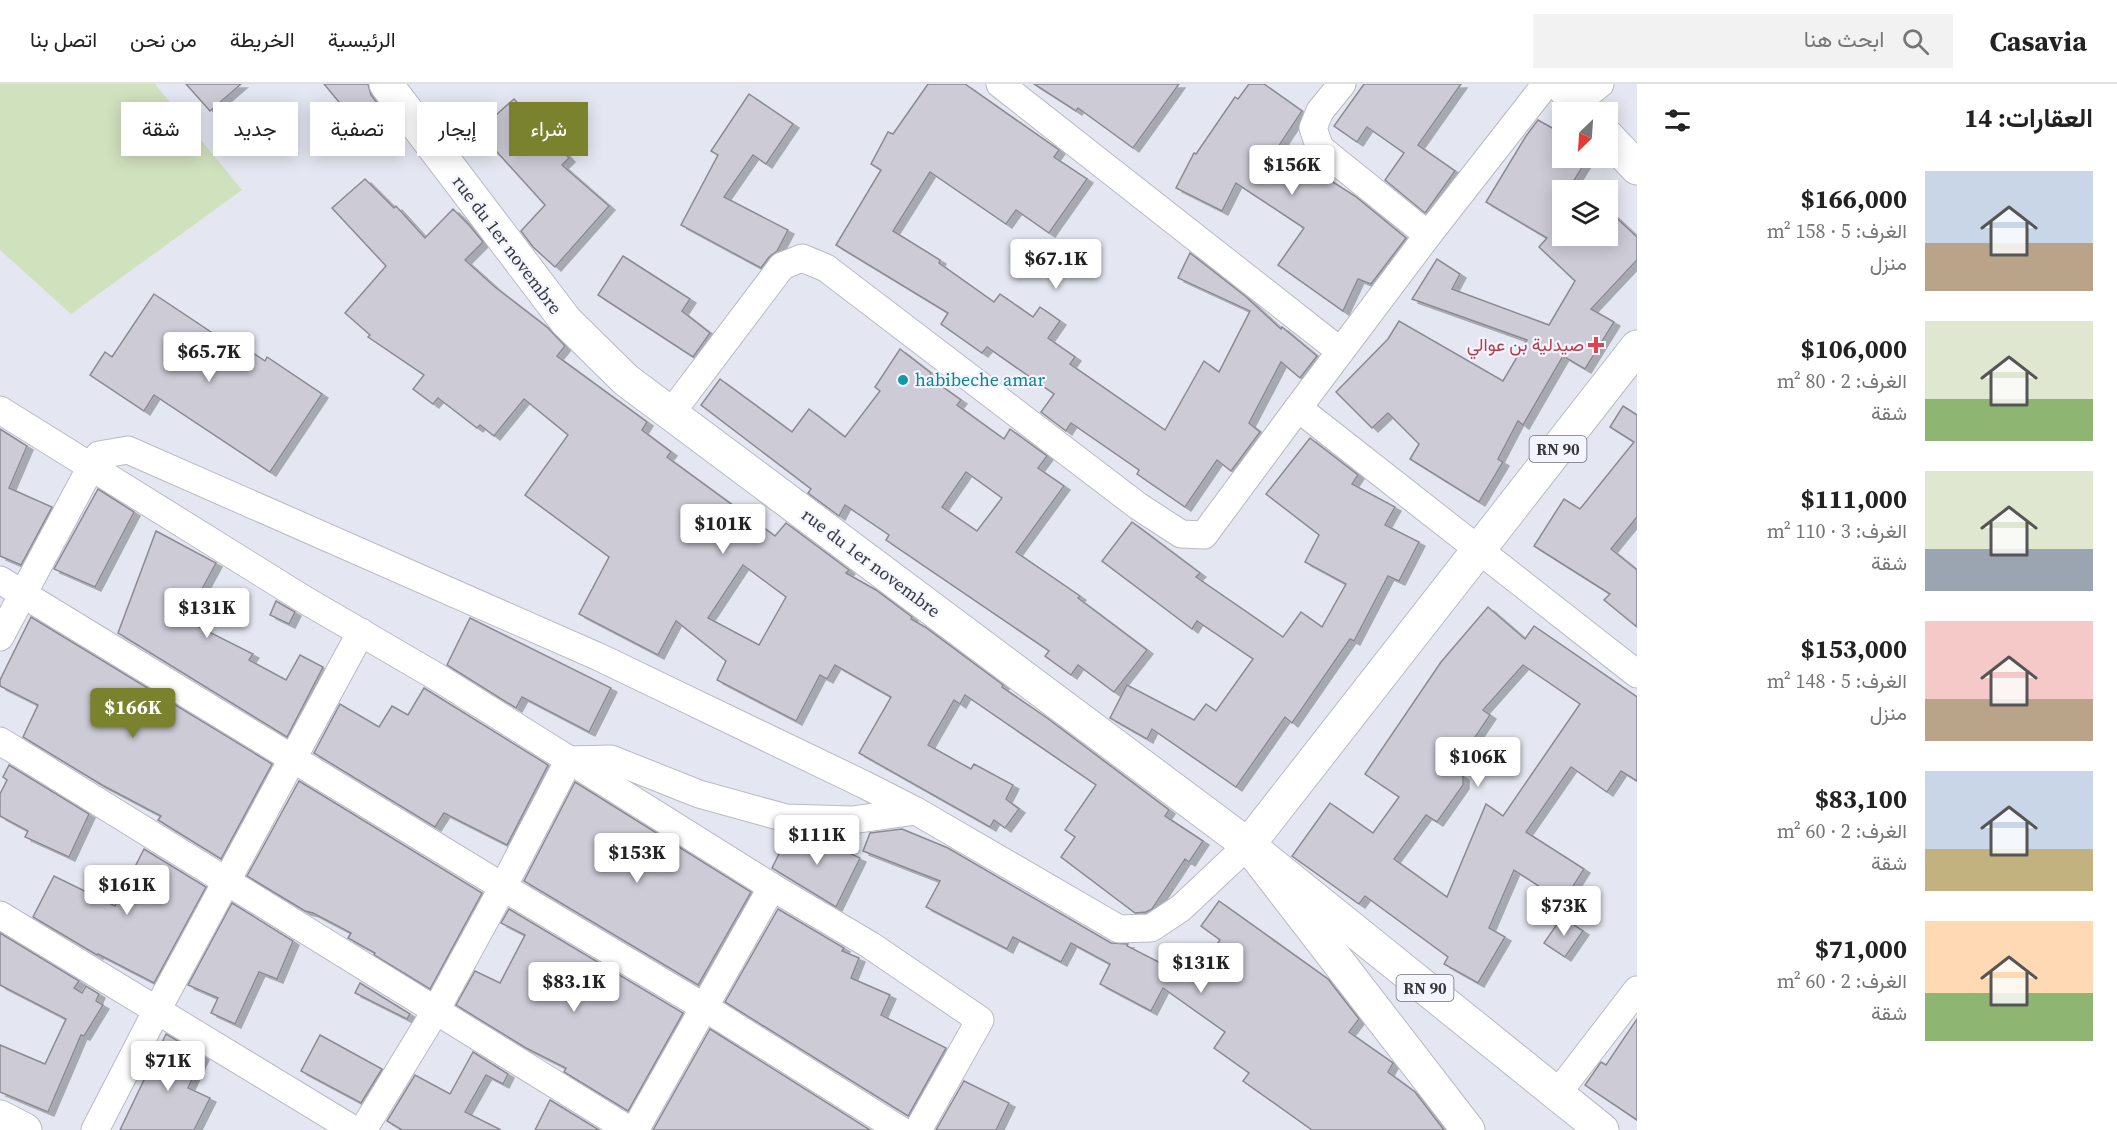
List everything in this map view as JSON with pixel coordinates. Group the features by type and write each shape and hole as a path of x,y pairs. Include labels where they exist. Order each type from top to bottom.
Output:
{"main road":[{"name":"rue du 1er novembre","path":"386,84 566,321 626,380 1248,845"},
{"path":"1618,148 1637,168"},
{"name":"RN 90","path":"1602,1130 1248,845 1637,347"},
{"path":"1248,845 1468,1130"},
{"path":"0,1117 25,1130"}],"street":[{"path":"1000,84 1340,351"},
{"path":"1342,84 1320,111 1313,128 1320,148 1428,235"},
{"path":"671,413 782,266 802,258 826,268 1138,506 1181,534 1204,535 1340,351 1546,84"},
{"path":"1298,408 1637,674"},
{"path":"0,410 437,677 772,887 870,945 980,1020 918,1130"},
{"path":"0,637 99,455 128,450 599,657 863,784 916,811 1119,929 1151,928 1181,908 1248,845"},
{"path":"0,580 704,1007 900,1130"},
{"path":"94,1130 361,632"},
{"path":"0,741 629,1130"},
{"path":"569,760 611,759 699,794 786,818 852,820 916,811"},
{"path":"363,1130 435,1012 569,760"},
{"path":"635,1130 772,887"},
{"path":"0,915 354,1130"},
{"path":"1557,1094 1637,990"}],"green space":[{"path":"0,84 155,84 170,102 121,102 121,156 201,156 201,140 242,190 71,314 0,250"}],"building":[{"path":"186,84 241,84 220,102 213,102 213,108 210,111"},
{"path":"324,84 368,84 371,95 376,102 339,102"},
{"path":"928,84 965,84 1059,150 1054,157 1087,179 1049,233 1016,210 1006,224 930,172 893,231 940,260 939,263 994,302 1000,294 1033,317 1040,307 1060,321 1048,338 1075,357 1070,364 1165,430 1204,361 1219,372 1250,311 1178,278 1190,253 1317,356 1300,378 1281,362 1249,423 1260,432 1231,471 1217,460 1185,507 1137,474 1139,470 1071,423 1066,431 1041,412 1054,394 987,347 982,353 941,324 948,313 836,245 881,170 871,164 888,132 893,134"},
{"path":"1034,84 1179,84 1133,148 1078,108 1076,111"},
{"path":"1249,84 1264,84 1302,111 1278,147 1355,196 1406,238 1371,284 1358,279 1343,311 1278,265 1304,228 1236,183 1222,211 1176,188 1194,153 1196,154 1235,97 1238,99"},
{"path":"1364,84 1461,84 1418,145 1455,171 1425,213 1385,180 1404,153 1367,127 1357,142 1334,126"},
{"path":"749,94 793,124 766,164 753,155 724,197 788,230 777,251 761,268 681,225 718,155 711,151"},
{"path":"509,103 509,156 567,156 569,158 562,165 609,206 555,267 533,247 521,231 545,205 497,152 497,114"},
{"path":"1538,120 1552,128 1552,168 1582,168 1574,180 1552,180 1552,246 1618,246 1618,219 1637,237 1637,260 1591,309 1614,322 1585,369 1563,356 1523,425 1518,421 1498,459 1503,462 1479,502 1410,459 1419,444 1388,413 1372,428 1336,392 1388,339 1399,321 1503,381 1527,340 1412,299 1437,259 1460,274 1452,289 1549,325 1575,281 1539,247 1547,238 1486,202"},
{"path":"365,179 394,208 396,206 425,238 453,209 483,242 465,260 495,287 548,328 565,346 557,356 647,422 642,430 671,452 667,457 775,536 786,523 849,570 846,573 876,590 912,617 911,619 925,627 1003,685 1002,687 1169,810 1165,816 1203,841 1189,862 1185,859 1152,909 1135,913 1061,857 1075,837 1065,830 1096,785 965,695 960,704 954,700 928,745 971,769 974,764 1013,785 1006,799 1019,809 1005,828 994,820 990,827 859,753 891,697 835,665 827,679 820,675 796,721 717,680 726,661 676,621 658,655 579,614 609,557 525,495 568,435 524,399 494,436 480,425 477,428 438,398 433,404 413,389 424,375 368,337 370,335 345,313 386,266 332,208","holes":["743,565 786,597 759,645 708,618"]},
{"path":"623,256 690,299 682,311 710,333 693,357 598,295"},
{"path":"154,294 247,356 250,351 265,361 267,357 322,394 270,472 154,395 144,411 90,375 105,352 112,357"},
{"path":"900,349 931,373 929,377 961,400 957,405 1004,439 1010,429 1047,456 1038,468 1064,486 1016,552 1080,596 1078,598 1147,650 1114,692 1078,665 1071,675 1045,656 1049,651 886,540 889,535 845,505 839,516 808,493 811,489 701,405 720,379 792,432 809,409 845,437 880,391 875,387","holes":["966,472 1002,498 977,531 942,507"]},
{"path":"1623,406 1637,415 1637,517 1611,549 1637,570 1637,627 1604,600 1610,594 1534,546 1564,499 1580,509 1634,442 1610,427"},
{"path":"0,429 27,446 9,488 52,507 21,565 0,556"},
{"path":"1310,438 1358,475 1352,484 1395,507 1385,525 1419,542 1399,581 1388,576 1354,641 1350,639 1292,723 1285,717 1236,787 1152,729 1147,739 1110,718 1127,685 1194,720 1206,704 1216,711 1253,659 1197,621 1192,629 1102,561 1132,522 1200,573 1196,577 1283,637 1301,612 1322,627 1346,584 1305,562 1319,535 1266,494"},
{"path":"98,489 134,512 95,587 54,569"},
{"path":"156,531 216,563 188,615 191,617 189,622 253,654 249,660 286,680 300,655 323,667 287,737 118,633"},
{"path":"276,601 295,612 289,624 270,615"},
{"path":"1488,607 1525,639 1534,626 1637,697 1637,781 1621,771 1607,792 1571,767 1526,832 1584,869 1563,902 1514,870 1489,928 1505,937 1478,983 1444,964 1448,957 1365,896 1359,904 1292,856 1330,803 1373,833 1399,797 1365,774 1441,662","holes":["1523,665 1580,704 1503,816 1486,804 1447,897 1394,859 1426,815 1437,822 1463,785 1463,776 1453,770 1490,715 1483,710"]},
{"path":"31,617 272,764 221,859 158,820 161,816 102,785 23,737 38,705 0,686 0,680"},
{"path":"470,618 611,688 589,732 522,697 516,708 447,665"},
{"path":"424,688 548,765 507,845 444,813 435,827 314,753 340,704 379,727 392,706 408,715"},
{"path":"9,765 89,814 69,857 25,837 28,831 0,816 0,794 7,780 3,777"},
{"path":"299,781 482,893 430,989 348,938 351,933 305,911 247,876"},
{"path":"575,782 751,892 698,985 524,881"},
{"path":"902,829 948,848 1111,943 1128,944 1127,946 1192,979 1220,940 1201,926 1219,901 1328,979 1359,1019 1349,1032 1393,1063 1388,1072 1415,1092 1444,1130 1312,1130 1243,1081 1249,1073 1214,1048 1225,1032 1163,988 1151,1011 1100,984 1110,964 1071,943 1061,962 1013,937 1007,949 926,907 940,881 863,851 870,833"},
{"path":"789,834 812,835 860,858 836,907 772,868"},
{"path":"144,849 206,887 154,983 97,955 33,917 54,876 115,906"},
{"path":"232,903 293,941 277,979 259,972 235,1024 211,1013 218,998 188,985"},
{"path":"509,909 683,1013 628,1111 564,1072 566,1068 526,1048 456,1005 475,971 500,983 525,935 501,923"},
{"path":"778,909 844,948 842,951 859,958 851,978 890,995 881,1015 946,1048 908,1116 725,1002"},
{"path":"1562,917 1583,931 1565,957 1544,943"},
{"path":"0,933 79,981 74,988 82,993 86,986 99,994 96,1001 103,1005 84,1036 81,1035 48,1112 0,1092 0,1045 45,1064 66,1019 0,985"},
{"path":"360,983 410,1014 407,1019 355,993"},
{"path":"1637,1019 1637,1120 1585,1085 1601,1062 1606,1065"},
{"path":"710,1029 870,1130 653,1130"},
{"path":"166,1034 203,1056 188,1088 210,1098 194,1130 120,1130"},
{"path":"320,1035 382,1069 361,1103 301,1071"},
{"path":"473,1052 508,1074 503,1084 486,1075 465,1112 501,1130 402,1130 387,1121 415,1075 450,1094"},
{"path":"964,1081 1009,1103 996,1130 936,1130"},
{"path":"550,1100 599,1130 535,1130"}],"place":[{"name":"صيدلية بن عوالي","path":"1596,345"},
{"name":"habibeche amar","path":"903,380"}]}
